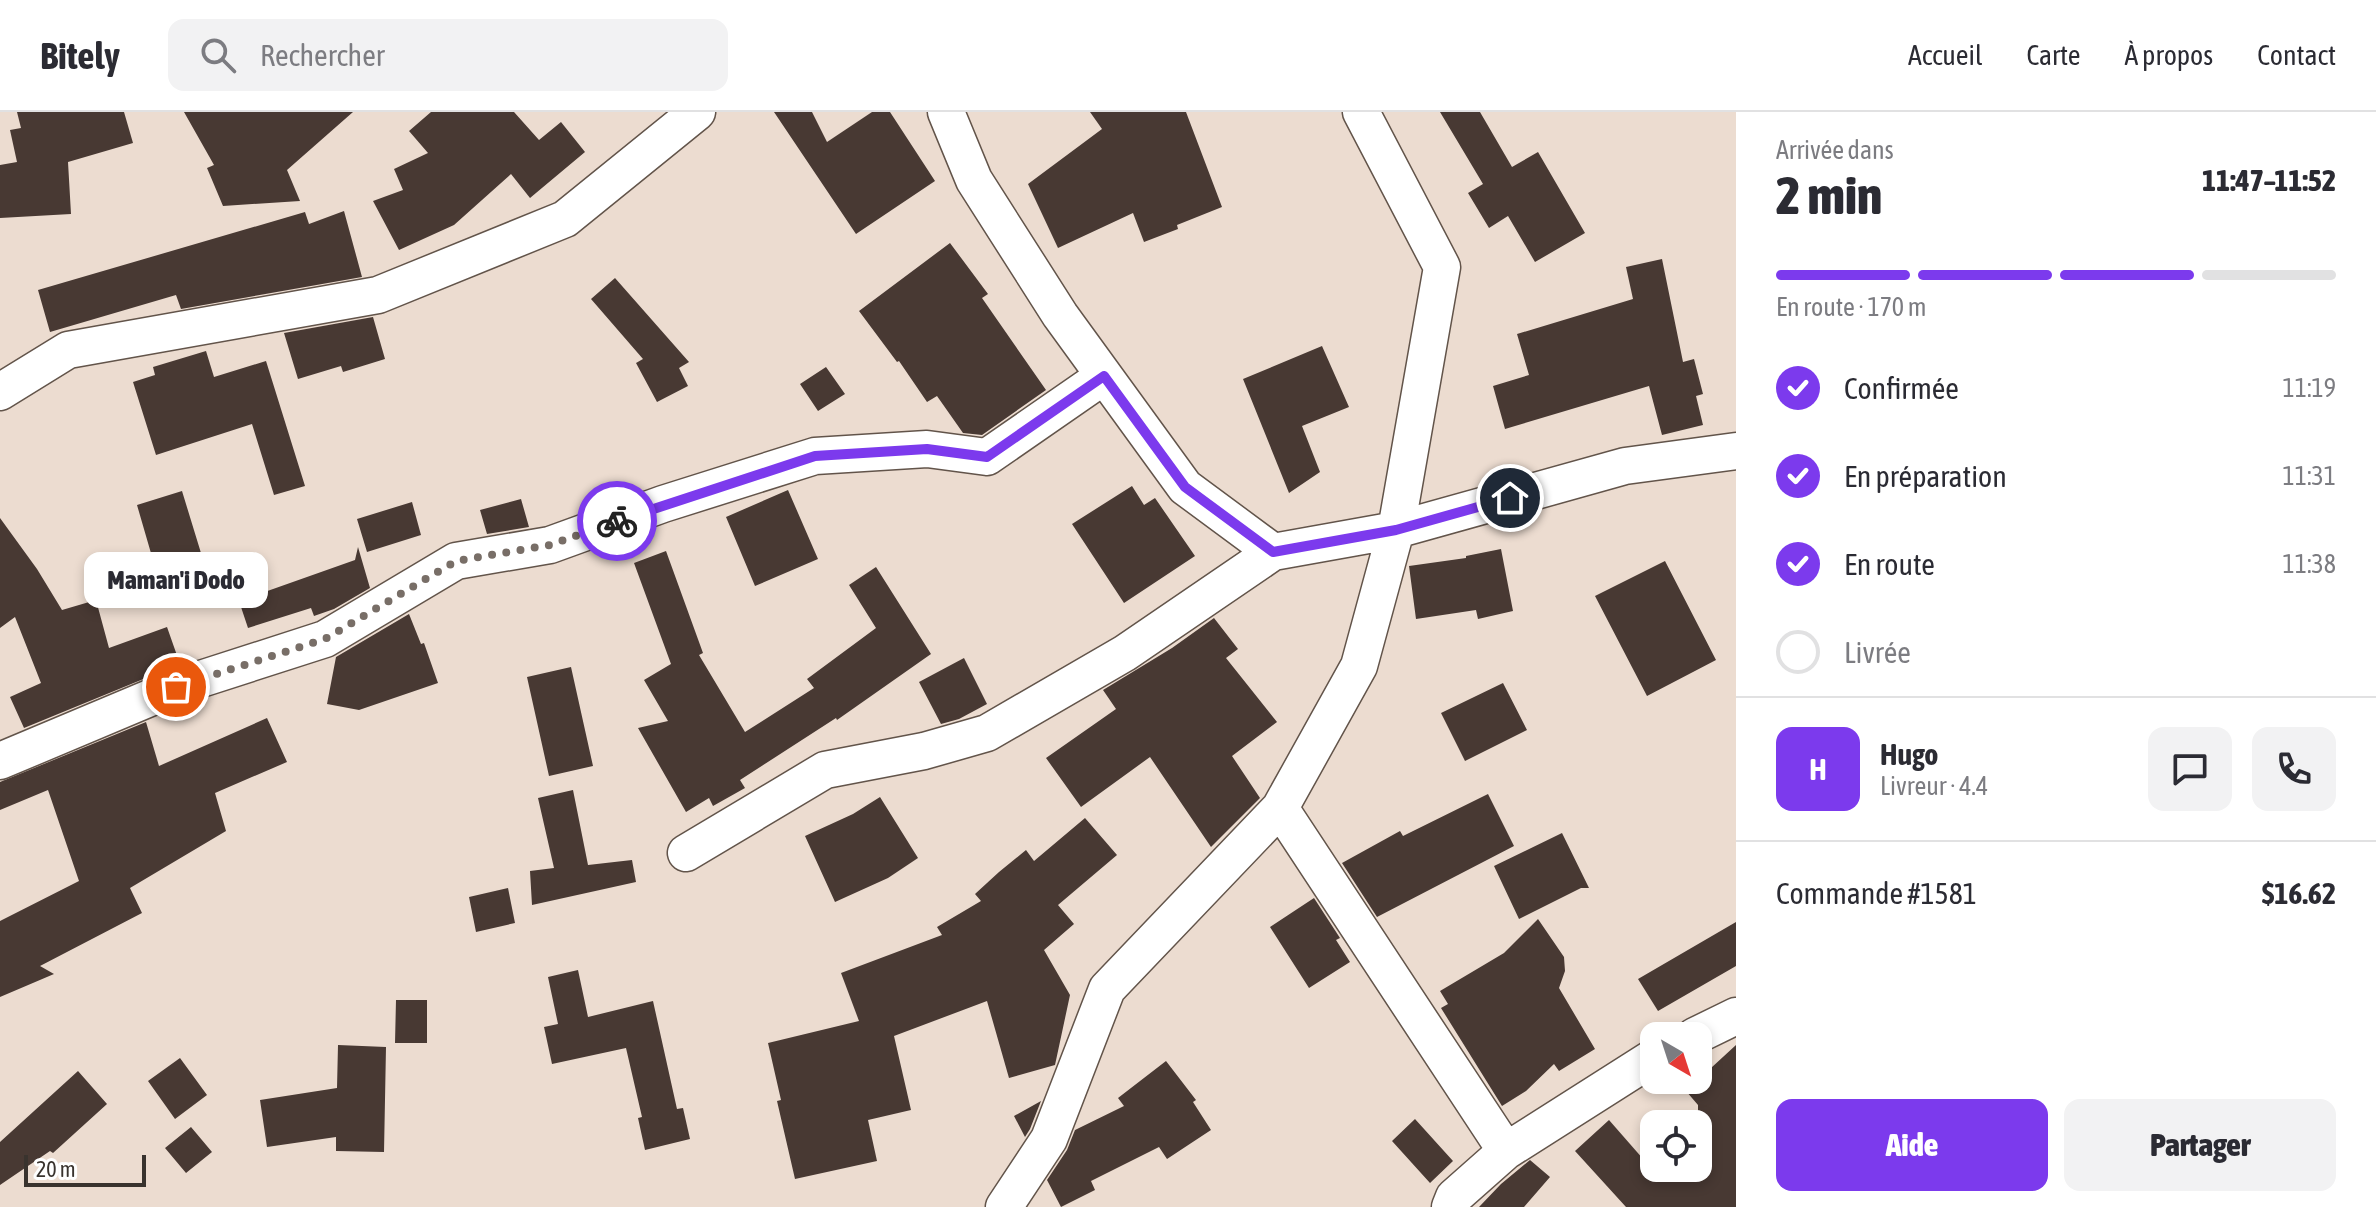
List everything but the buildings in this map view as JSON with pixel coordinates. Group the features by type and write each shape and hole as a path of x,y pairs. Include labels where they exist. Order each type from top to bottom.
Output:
{"street":[{"path":"0,392 68,350 378,295 565,219 697,112"},
{"path":"946,112 974,180 1060,315 1185,487 1273,552"},
{"path":"1004,1207 1049,1139 1107,989 1280,808 1359,666 1396,530 1442,267 1361,112"},
{"path":"0,761 176,687 325,639 456,561 550,545 663,504 815,456 927,449 987,457 1104,376"},
{"path":"686,853 825,770 924,751 987,733 1125,653 1273,552 1396,530 1625,466 1736,451"},
{"path":"1280,808 1506,1151"},
{"path":"1712,1028 1736,1016"},
{"path":"1450,1207 1454,1197 1506,1151 1640,1066"}],"way so far":[{"path":"176,687 325,639 456,561 550,545 617,521"}],"place":[{"name":"Maman'i Dodo","path":"176,687"}],"route":[{"path":"617,521 815,456 927,449 987,457 1104,376 1185,487 1273,552 1396,530 1510,498"}]}
